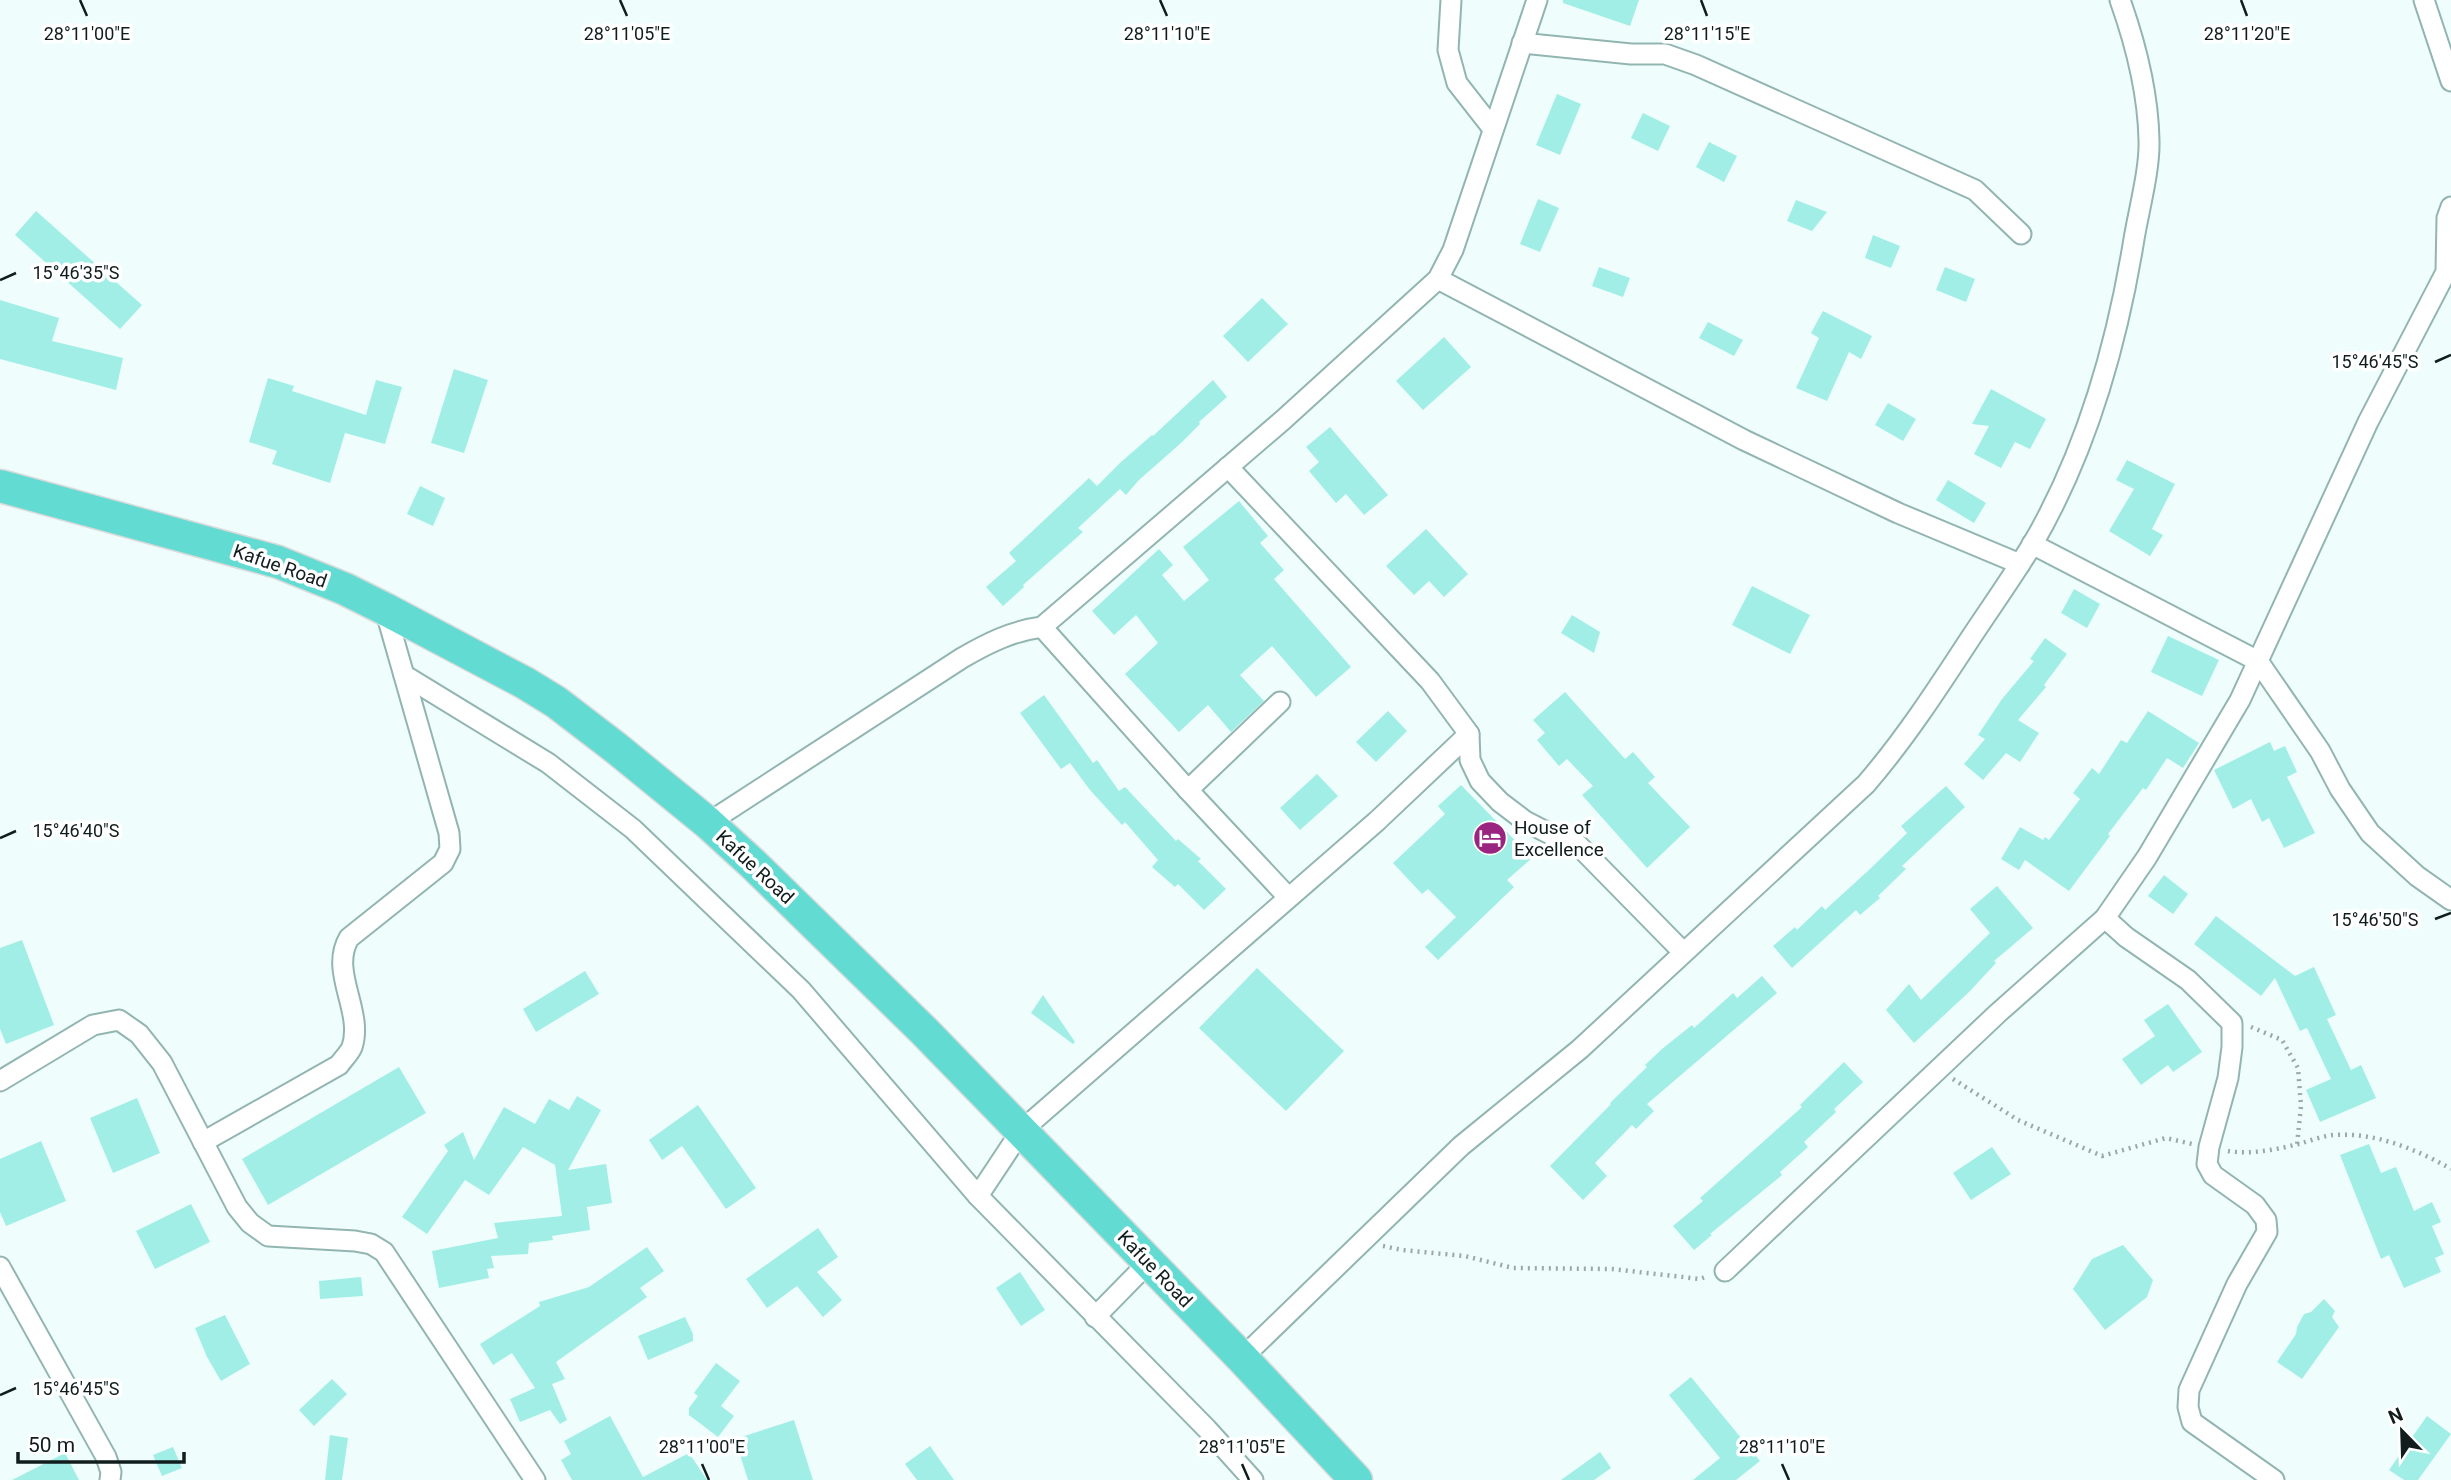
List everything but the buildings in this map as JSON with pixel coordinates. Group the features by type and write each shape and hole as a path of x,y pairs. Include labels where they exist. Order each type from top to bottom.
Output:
{"highway":[{"name":"Kafue Road","path":"0,486 278,562 345,589 385,609 556,702 708,823 925,1032 1242,1358 1356,1480"}],"street":[{"path":"1451,0 1448,50 1457,83 1493,129"},
{"path":"708,823 962,657 998,638 1042,627 1438,279 1453,250 1537,0"},
{"path":"1242,1358 1461,1146 1580,1049 1866,784 1933,696 2020,564 2064,481 2103,375 2131,259 2149,142 2143,75 2120,0"},
{"path":"2424,0 2451,81"},
{"path":"1522,43 1631,54 1664,54 1696,65 1975,190 2021,234"},
{"path":"1725,1271 1938,1069 2105,918 2147,857 2240,699 2368,422 2446,272 2447,218 2451,207"},
{"path":"1438,279 1744,440 1898,513 2020,564"},
{"path":"1227,467 1430,681 1469,734 1470,760 1480,781 1500,802 1525,821 1576,843 1683,951"},
{"path":"2032,544 2258,661 2320,751 2340,789 2370,833 2417,876 2451,900"},
{"path":"203,1142 339,1065 351,1050 355,1031 342,964 342,950 349,938 443,863 450,849 449,832 385,609"},
{"path":"1042,627 1188,790 1289,897"},
{"path":"404,675 548,763 633,830 801,990 978,1195 1207,1429 1253,1480"},
{"path":"1188,790 1280,702"},
{"path":"978,1195 1021,1131 1377,821 1469,734"},
{"path":"2105,918 2126,937 2188,980 2232,1023 2228,1078 2208,1147 2207,1164 2209,1172 2255,1205 2266,1220 2267,1232 2237,1284 2189,1390 2188,1406 2192,1422 2274,1480"},
{"path":"0,1081 93,1025 119,1020 139,1034 162,1063 237,1206 250,1223 268,1236 355,1241 371,1244 384,1252 535,1480"},
{"path":"1095,1317 1149,1262"},
{"path":"0,1267 106,1457 111,1472 110,1480"}],"path":[{"path":"2232,1023 2255,1028 2282,1040 2298,1068 2301,1106 2297,1144"},
{"path":"1938,1069 2018,1120 2102,1156 2166,1138 2238,1152 2270,1150 2333,1135 2371,1138 2407,1146 2451,1169"},
{"path":"1364,1239 1402,1250 1465,1256 1513,1268 1612,1269 1700,1279 1725,1271"}],"place":[{"name":"House of Excellence","path":"1490,838"}]}
